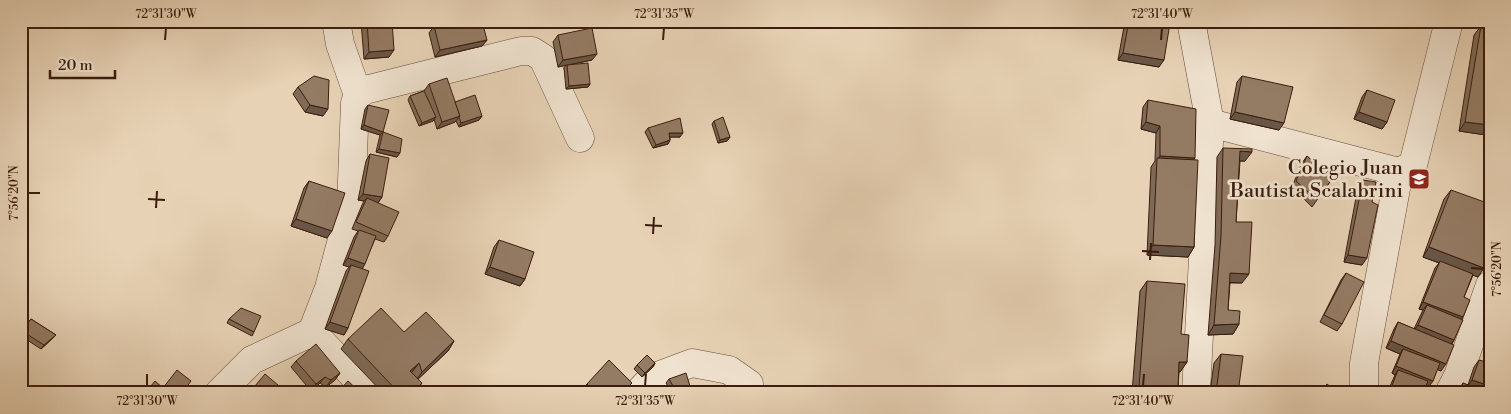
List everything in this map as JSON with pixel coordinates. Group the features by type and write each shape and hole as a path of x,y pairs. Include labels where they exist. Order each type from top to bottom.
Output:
{"street":[{"path":"336,21 340,44 358,95"},
{"path":"1190,21 1210,124 1196,393"},
{"path":"1210,124 1399,172 1412,165 1449,21"},
{"path":"219,393 252,360 312,332 329,288 351,206 355,103 358,95 365,90 521,51 532,51 543,58 580,138"},
{"path":"1364,393 1364,363 1399,172"},
{"path":"1449,393 1458,376 1490,285"},
{"path":"312,332 370,393"},
{"path":"638,393 652,378 692,363 729,370 749,384"}],"building":[{"path":"367,21 392,21 394,50 369,52"},
{"path":"450,21 482,21 487,40 440,50 434,26"},
{"path":"1129,21 1160,21 1170,23 1164,60 1123,53"},
{"path":"1481,26 1490,27 1490,125 1465,122"},
{"path":"592,28 597,54 563,60 558,35"},
{"path":"588,63 590,84 569,86 567,65"},
{"path":"314,76 329,80 328,109 310,105 298,87"},
{"path":"1242,76 1293,87 1284,123 1235,112"},
{"path":"447,78 460,116 442,122 429,84"},
{"path":"1367,90 1395,100 1387,122 1359,112"},
{"path":"424,91 436,117 422,123 410,96"},
{"path":"475,95 482,116 461,123 455,102"},
{"path":"1148,100 1196,109 1195,158 1160,156 1160,126 1146,122"},
{"path":"368,105 389,110 383,132 364,125"},
{"path":"723,117 730,137 720,140 714,121"},
{"path":"680,118 683,133 669,133 670,140 656,145 648,128"},
{"path":"383,132 402,139 400,153 379,149"},
{"path":"1223,148 1252,149 1252,152 1240,151 1236,222 1252,222 1249,274 1230,273 1228,310 1240,311 1239,324 1214,325 1221,236"},
{"path":"370,154 389,158 382,197 363,194"},
{"path":"1307,156 1332,179 1317,200 1296,181"},
{"path":"1157,158 1198,160 1194,247 1153,245"},
{"path":"1363,180 1376,182 1372,202 1378,205 1367,258 1348,255"},
{"path":"309,181 345,193 332,231 296,219"},
{"path":"1451,190 1490,204 1490,253 1484,268 1429,247"},
{"path":"367,198 399,212 388,236 356,222"},
{"path":"359,230 376,236 365,264 348,258"},
{"path":"499,240 534,252 525,279 490,267"},
{"path":"1440,261 1473,274 1464,297 1470,300 1463,317 1423,302"},
{"path":"351,265 369,271 348,328 330,322"},
{"path":"1346,273 1364,282 1342,324 1324,315"},
{"path":"1147,281 1185,284 1181,334 1189,335 1187,362 1179,362 1178,389 1139,387"},
{"path":"1427,305 1463,320 1454,340 1418,325"},
{"path":"241,308 261,316 254,332 229,319"},
{"path":"381,308 404,332 426,312 454,341 422,372 419,363 410,371 422,383 412,393 399,393 348,339"},
{"path":"31,319 56,335 44,345 22,331"},
{"path":"1398,322 1454,345 1446,364 1391,341"},
{"path":"316,344 340,373 331,380 325,377 316,384 296,361"},
{"path":"1403,349 1440,363 1433,381 1396,366"},
{"path":"1221,354 1243,356 1238,393 1216,393"},
{"path":"647,355 655,363 645,373 637,365"},
{"path":"609,360 632,383 622,393 596,393 587,384"},
{"path":"1479,360 1490,363 1490,386 1472,380"},
{"path":"177,370 191,381 182,393 145,393 155,381 163,388"},
{"path":"1398,370 1428,381 1423,393 1403,393 1391,388"},
{"path":"686,373 692,393 677,393 669,379"},
{"path":"265,374 285,391 283,393 236,393 242,385 250,392"},
{"path":"348,381 361,393 337,393"},
{"path":"1463,383 1487,393 1459,393"},
{"path":"1327,384 1339,393 1320,393"},
{"path":"663,386 670,393 656,393"}],"place":[{"name":"Colegio Juan Bautista Scalabrini","path":"1419,179"}]}
